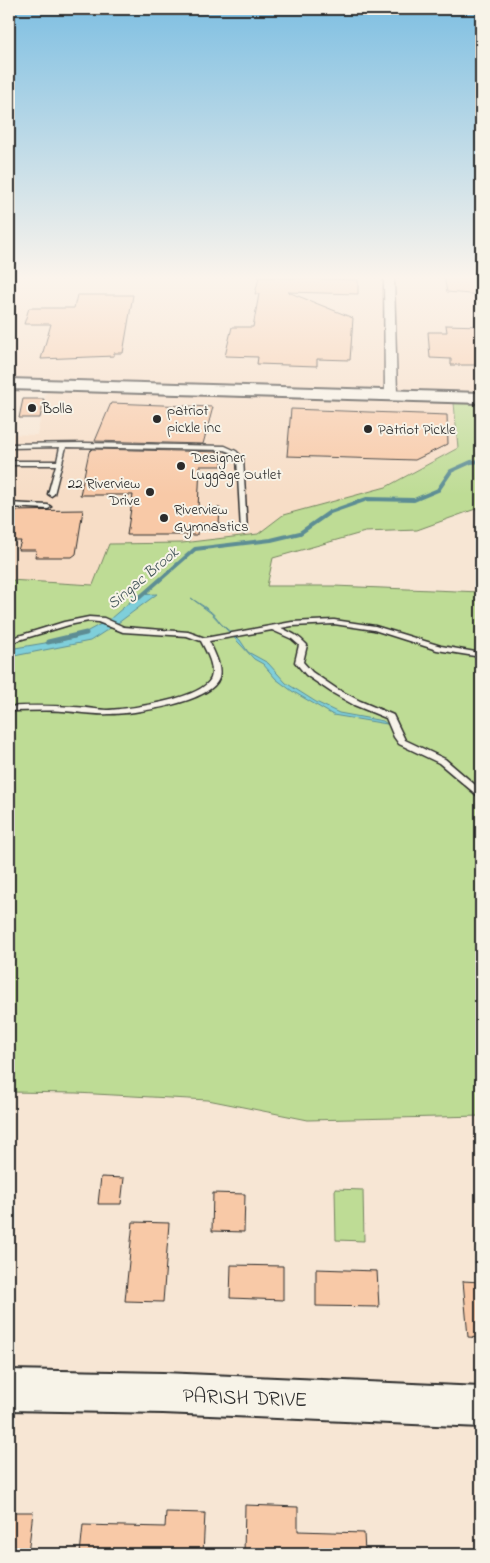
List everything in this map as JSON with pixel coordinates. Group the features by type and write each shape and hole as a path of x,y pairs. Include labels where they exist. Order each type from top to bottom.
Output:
{"main road":[{"path":"9,384 481,398"},
{"name":"PARISH DRIVE","path":"9,1390 163,1393 481,1407"}],"street":[{"path":"390,350 391,395"}],"lane":[{"path":"52,494 64,445"},
{"path":"9,446 64,445 225,448 234,452 240,458 244,531"},
{"path":"9,463 59,462"},
{"path":"9,505 48,507"},
{"path":"9,641 83,619 102,621 119,629 188,634 204,640 308,622 349,623 375,628 440,648 481,655"},
{"path":"272,627 295,637 303,645 299,662 321,682 357,703 390,717 402,742 442,761 481,794"},
{"path":"9,708 69,708 117,712 165,703 193,695 204,691 215,678 214,664 204,640"}],"shaded area":[{"path":"9,350 481,350 481,393 452,392 458,448 386,487 283,515 258,534 182,543 109,544 93,585 9,580 9,434 37,435 49,379 9,377"}],"green space":[{"path":"454,403 481,404 481,507 417,530 365,532 273,558 267,586 334,586 481,592 481,1116 308,1120 208,1100 76,1093 9,1092 9,580 93,585 109,544 182,543 258,534 283,515 386,487 458,448"},
{"path":"335,1189 363,1190 364,1241 336,1240"}],"water":[{"path":"157,594 90,641 9,657 9,649 75,638 110,619 131,601 132,595"},
{"path":"191,598 215,615 219,622 211,613"},
{"path":"222,624 240,640 248,652 268,663 286,683 316,702 339,713 383,721 387,724 333,715 292,691 276,679 263,664 254,659"}],"building":[{"path":"44,350 124,350 123,353 114,353 114,356 41,359"},
{"path":"226,350 351,350 350,360 317,359 317,366 257,364 258,357 225,356"},
{"path":"429,350 481,350 481,365 451,365 451,359 430,358"},
{"name":"Bolla","path":"23,399 44,399 40,418 19,418"},
{"name":"patriot pickle inc","path":"111,403 213,407 203,444 95,441"},
{"name":"Patriot Pickle","path":"291,409 447,415 448,444 415,460 287,456"},
{"name":"22 Riverview Drive","path":"92,449 222,452 222,466 200,466 198,508 220,508 219,524 198,524 197,535 127,535 133,495 80,495 89,452"},
{"path":"83,510 76,554 72,557 35,557 36,550 18,550 21,541 9,541 9,511"},
{"path":"101,1177 124,1178 121,1204 98,1204"},
{"path":"213,1193 245,1194 244,1232 212,1231"},
{"path":"133,1222 169,1223 163,1302 125,1301"},
{"path":"231,1265 283,1266 283,1300 230,1298"},
{"path":"316,1269 377,1271 379,1307 316,1306"},
{"path":"463,1281 481,1282 481,1338 468,1337"},
{"path":"245,1505 298,1507 298,1531 364,1533 365,1554 244,1554"},
{"path":"9,1512 33,1512 28,1554 9,1554"},
{"path":"166,1512 205,1513 203,1554 80,1554 83,1525 165,1527"}],"waterway":[{"name":"Singac Brook","path":"139,598 195,549 271,540 300,533 330,512 367,499 414,500 438,490 451,471 471,462 481,461"},
{"name":"Singac Brook","path":"48,642 86,633"}],"place":[{"name":"Bolla","path":"32,408"},
{"name":"patriot pickle inc","path":"157,419"},
{"name":"Patriot Pickle","path":"368,429"},
{"name":"Designer Luggage Outlet","path":"181,466"},
{"name":"22 Riverview Drive","path":"150,492"},
{"name":"Riverview Gymnastics","path":"164,518"}]}
